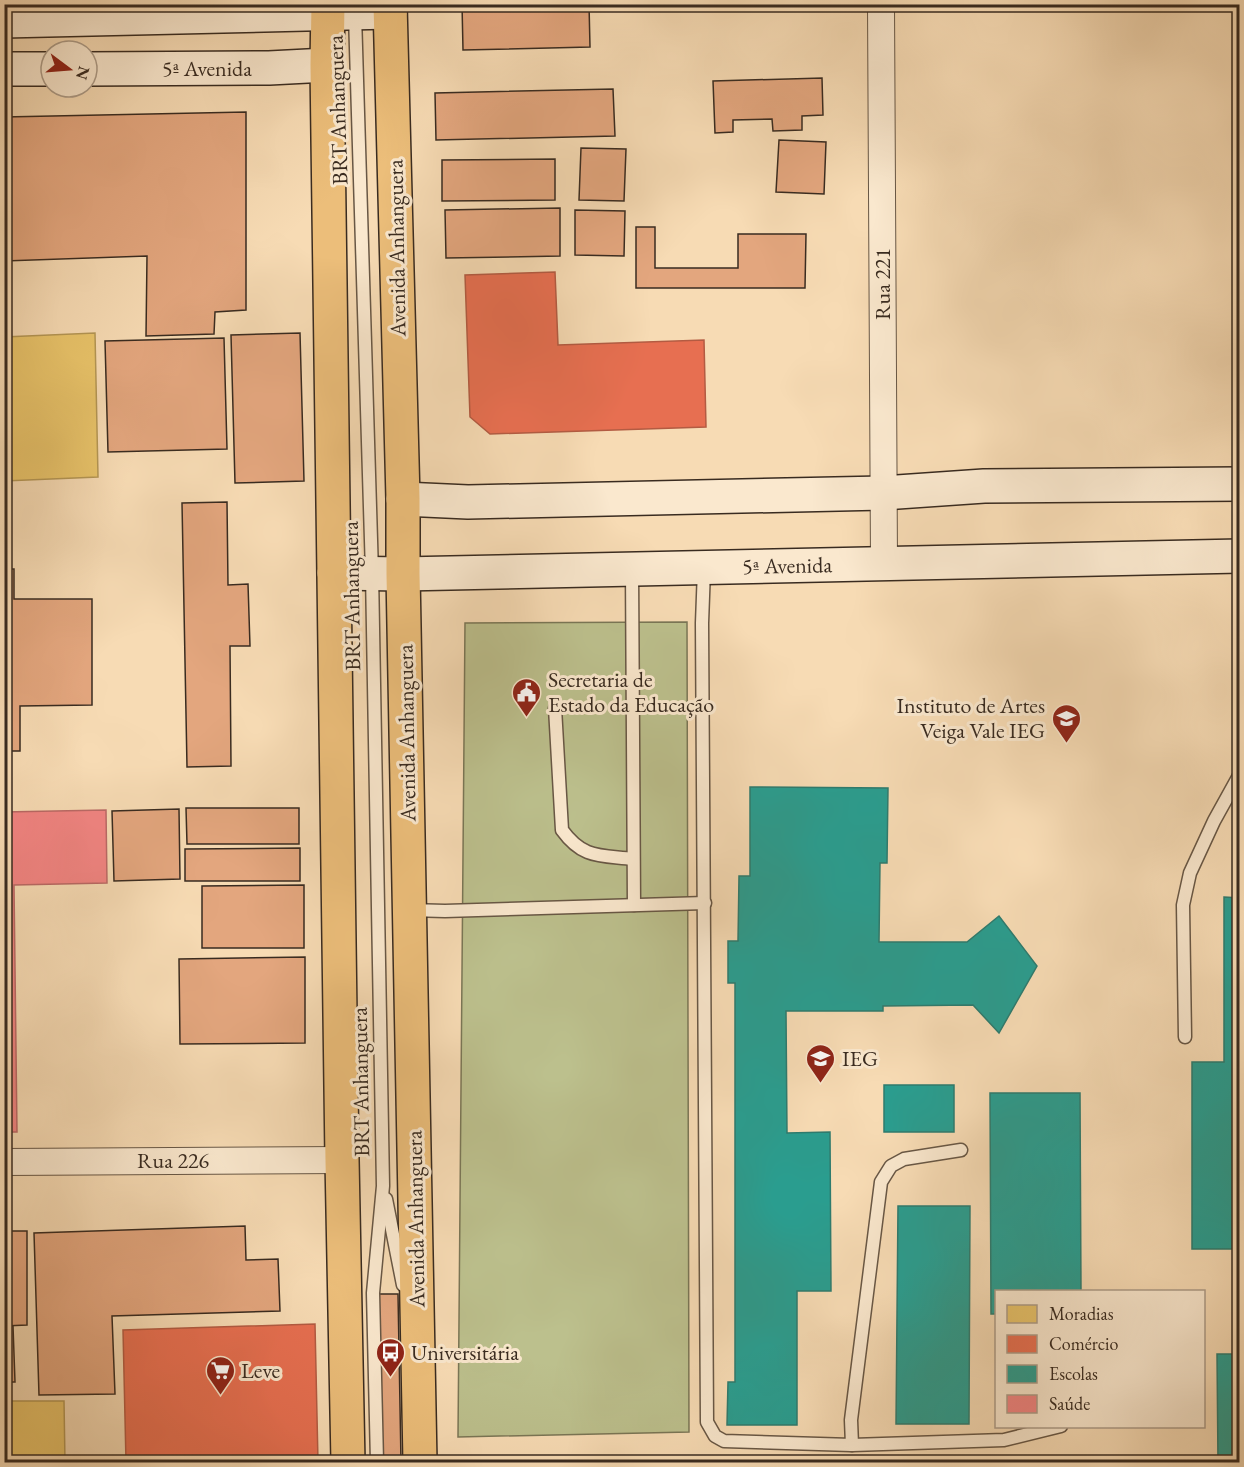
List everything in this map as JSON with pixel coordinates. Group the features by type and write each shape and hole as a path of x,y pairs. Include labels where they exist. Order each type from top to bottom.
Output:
{"main road":[{"path":"4,21 390,8"},
{"name":"Avenida Anhanguera","path":"390,8 403,499 388,573 409,910 420,1462"},
{"path":"342,9 327,65 348,1462"},
{"name":"5ª Avenida","path":"99,69 269,68 327,65"},
{"path":"4,69 39,69"},
{"path":"403,499 480,501 883,493 984,486 1239,484"},
{"name":"5ª Avenida","path":"334,573 1239,556"}],"street":[{"name":"Rua 221","path":"881,4 884,563"},
{"name":"Rua 226","path":"4,1162 342,1160"}],"lane":[{"name":"BRT Anhanguera","path":"342,9 388,573 383,1186 373,1293 377,1462"},
{"path":"704,567 702,623 706,1422 715,1436 724,1441 852,1444 1004,1440 1053,1428"},
{"path":"632,569 634,905"},
{"path":"555,708 562,830 572,844 587,853 633,859"},
{"path":"1185,1037 1183,905 1190,873 1239,774"},
{"path":"409,910 445,912 705,903"},
{"path":"852,1444 851,1420 880,1182 891,1166 904,1159 961,1150"},
{"name":"BRT Anhanguera","path":"383,1186 405,1293 405,1338"}],"green space":[{"path":"687,622 689,1432 458,1437 465,623"}],"water":[{"path":"668,1457 668,1462 550,1462 550,1458"}],"building: Moradias":[{"path":"95,333 98,477 4,481 4,337"},
{"path":"4,1401 64,1401 65,1462 4,1462"}],"building: Comércio":[{"path":"555,272 558,345 704,340 706,427 490,434 470,417 465,275"},
{"name":"Leve","path":"315,1324 318,1462 126,1462 123,1330"}],"building: Escolas":[{"path":"750,787 888,788 887,863 880,863 879,942 967,942 999,916 1037,966 999,1033 973,1005 883,1006 883,1011 786,1011 787,1133 830,1132 831,1291 797,1291 797,1425 727,1425 728,1382 735,1382 735,983 728,983 728,941 738,941 739,876 750,876"},
{"path":"1224,897 1240,898 1240,1249 1192,1249 1192,1062 1224,1062"},
{"path":"884,1085 954,1085 954,1132 884,1132"},
{"path":"990,1093 1080,1093 1081,1290 995,1290 995,1314 991,1314"},
{"path":"898,1206 970,1206 969,1424 896,1424"},
{"path":"1217,1354 1240,1354 1240,1462 1218,1462"}],"building: Saúde":[{"path":"106,810 107,883 14,885 17,1132 4,1132 4,812"}],"building: Outros":[{"path":"462,4 589,4 590,47 463,50"},
{"path":"822,78 823,115 802,116 802,130 773,131 772,119 733,120 733,132 715,133 713,81"},
{"path":"613,89 615,136 436,140 435,93"},
{"path":"246,112 246,310 215,312 214,334 146,336 147,256 4,261 4,117"},
{"path":"779,140 826,142 824,194 776,192"},
{"path":"581,148 626,149 624,201 579,200"},
{"path":"555,159 555,200 442,201 442,160"},
{"path":"560,208 560,256 446,258 445,210"},
{"path":"575,210 625,211 624,256 575,255"},
{"path":"636,227 655,227 655,268 738,268 738,234 806,234 805,288 636,288"},
{"path":"300,333 304,481 235,483 231,335"},
{"path":"224,338 227,449 108,452 105,341"},
{"path":"227,502 228,585 248,584 250,646 230,646 231,766 187,767 182,503"},
{"path":"4,569 14,569 14,599 92,599 92,705 20,706 20,751 4,751"},
{"path":"186,808 299,808 299,844 187,844"},
{"path":"179,809 180,879 114,881 112,811"},
{"path":"300,848 300,881 185,881 185,849"},
{"path":"304,885 304,948 202,948 202,886"},
{"path":"305,957 305,1043 180,1044 179,959"},
{"path":"245,1226 246,1260 278,1259 280,1311 112,1316 115,1394 39,1395 34,1233"},
{"path":"4,1231 27,1231 27,1325 4,1326"},
{"name":"Universitária","path":"379,1294 398,1294 401,1462 381,1462"},
{"path":"4,1326 13,1326 15,1382 4,1382"}],"place":[{"name":"Secretaria de Estado da Educação","path":"527,718"},
{"name":"Instituto de Artes Veiga Vale IEG","path":"1066,744"},
{"name":"IEG","path":"821,1084"},
{"name":"Universitária","path":"390,1378"},
{"name":"Leve","path":"220,1396"}]}
